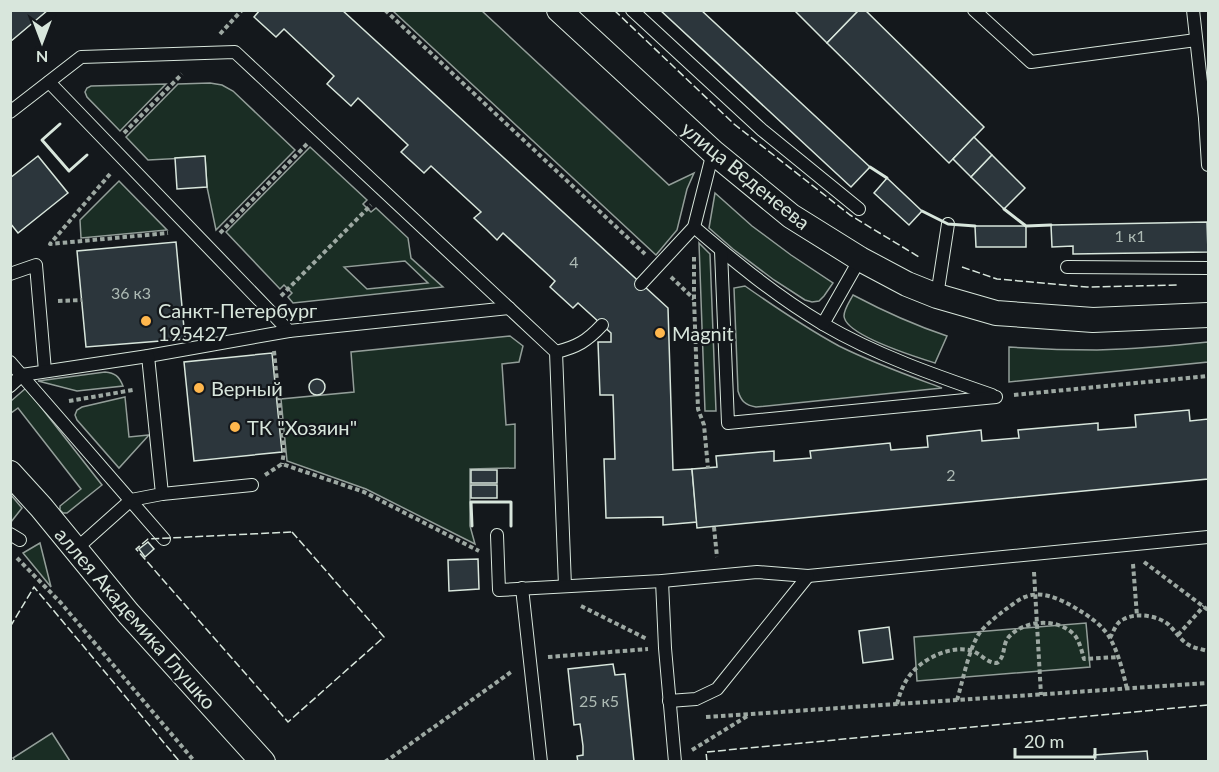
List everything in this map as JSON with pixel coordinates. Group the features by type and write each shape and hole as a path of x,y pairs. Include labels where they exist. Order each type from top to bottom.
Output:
{"street":[{"name":"улица Веденеева","path":"559,10 713,152 791,216 860,260 907,284 937,296 996,313 1093,320 1209,315"},
{"name":"аллея Академика Глушко","path":"10,473 128,612 263,762"}],"lane":[{"path":"632,10 762,130 859,209"},
{"path":"974,10 1031,62 1196,40"},
{"path":"1193,10 1207,118 1209,165"},
{"path":"10,112 81,57 234,52 556,352 565,586"},
{"path":"49,82 289,331"},
{"path":"641,284 694,227 713,152"},
{"path":"937,296 948,224"},
{"path":"694,227 741,268 823,324 912,367 996,397"},
{"path":"721,250 728,423 996,397"},
{"path":"823,324 860,260"},
{"path":"10,274 36,265 45,371"},
{"path":"1067,267 1209,268"},
{"path":"10,386 22,375 289,331 509,308"},
{"path":"556,352 574,347 591,338 602,325"},
{"path":"148,356 162,494"},
{"path":"10,362 164,538"},
{"path":"76,549 131,500 162,494 252,484"},
{"path":"497,535 499,590 662,581 757,572 808,576 1033,554 1132,549 1209,537"},
{"path":"669,701 696,699 717,689 808,576"},
{"path":"662,581 670,720 675,761"},
{"path":"522,588 541,762"}],"path":[{"path":"385,10 694,299"},
{"path":"111,146 202,53"},
{"path":"207,246 319,131"},
{"path":"123,159 50,244 193,231"},
{"path":"268,309 384,191"},
{"path":"694,227 698,409 704,425 708,468"},
{"path":"61,301 82,300"},
{"path":"252,484 282,464 284,452 272,334"},
{"path":"996,397 1209,376"},
{"path":"49,405 151,387"},
{"path":"282,464 364,492 498,561"},
{"path":"714,527 719,576"},
{"path":"1132,549 1209,610"},
{"path":"1132,549 1137,616"},
{"path":"12,554 61,603 195,762"},
{"path":"1033,554 1041,694"},
{"path":"544,588 665,648"},
{"path":"957,700 976,638 982,629 1025,597 1036,595 1047,595 1073,606 1094,620 1110,638 1127,689"},
{"path":"1178,635 1204,606"},
{"path":"1110,638 1116,626 1124,618 1154,616 1168,625 1185,643 1208,652"},
{"path":"897,704 902,688 911,673 924,663 941,654 958,649 972,650 990,663 997,663 1003,659 1006,640 1015,632 1037,623 1050,622 1065,627 1076,637 1084,659 1118,657"},
{"path":"385,762 530,658 665,648"},
{"path":"670,720 1209,683"},
{"path":"675,761 750,714"}],"green space":[{"path":"393,11 482,11 669,185 694,173 687,189 677,230 656,255"},
{"path":"166,84 120,131 87,97 85,92 91,86"},
{"path":"178,84 222,85 233,91 295,150 216,230 207,187 205,157 148,160 126,137"},
{"path":"310,147 367,200 363,204 371,212 376,208 408,238 411,258 443,287 293,303 288,297 292,293 284,285 280,289 226,232","holes":["405,261 428,283 367,289 344,267"]},
{"path":"119,181 167,230 81,238 80,220"},
{"path":"715,193 752,226 833,283 824,296 819,301 805,300 774,280 709,228"},
{"path":"699,243 710,254 716,411 705,411"},
{"path":"745,286 839,346 942,388 756,407 746,404 738,391 734,288"},
{"path":"853,295 900,318 947,336 935,363 884,345 856,331 844,316"},
{"path":"510,336 523,346 519,362 502,364 506,425 515,424 515,468 470,469 470,526 475,544 366,489 287,461 281,399 354,392 351,352"},
{"path":"1208,342 1208,362 1009,382 1009,347 1097,350"},
{"path":"105,372 116,376 123,386 77,391 38,381"},
{"path":"26,388 102,485 67,513 60,510 60,506 81,489 18,408 11,413 11,401"},
{"path":"125,397 129,437 149,435 119,468 75,415 82,407"},
{"path":"11,495 22,508 10,522"},
{"path":"40,543 51,587 23,553"},
{"path":"1086,623 1090,667 917,681 914,637"},
{"path":"52,733 70,761 15,761 13,758"}],"building":[{"path":"10,10 48,10 10,42"},
{"path":"260,10 342,10 668,308 673,470 692,469 697,522 663,525 663,517 606,518 604,459 615,459 613,395 600,395 598,342 611,342 611,333 578,303 573,308 550,287 555,281 503,233 497,240 474,218 481,212 431,166 424,173 401,152 408,145 358,98 351,106 327,84 334,76 284,29 276,37 254,17"},
{"path":"660,10 701,10 870,167 851,187"},
{"path":"794,10 859,10 827,43"},
{"path":"859,10 865,10 984,127 949,163 827,43"},
{"path":"974,137 992,155 971,177 953,159"},
{"path":"992,155 1025,188 1004,209 971,177"},
{"path":"38,156 68,193 18,233 10,223 10,178"},
{"path":"205,156 207,187 177,189 175,158"},
{"path":"887,178 922,211 909,225 874,193"},
{"path":"1207,222 1208,252 1073,254 1073,246 1052,247 1051,225"},
{"path":"975,226 1026,226 1026,247 976,247"},
{"path":"176,242 185,339 86,347 77,251"},
{"name":"ТК \"Хозяин\"","path":"272,353 282,452 194,461 184,362"},
{"path":"317,379 323,381 325,387 323,393 317,395 311,393 309,387 311,381"},
{"path":"1189,410 1190,421 1208,419 1208,479 697,528 692,469 717,467 716,456 774,451 774,461 811,458 810,451 890,443 891,450 928,447 927,436 981,430 982,441 1019,438 1018,430 1098,423 1098,430 1136,427 1135,415"},
{"path":"471,470 497,470 497,483 471,483"},
{"path":"471,485 497,485 497,498 471,498"},
{"path":"148,542 154,549 145,557 139,549"},
{"path":"478,559 479,589 449,591 448,560"},
{"path":"889,627 893,659 863,663 859,631"},
{"path":"613,664 615,675 625,674 634,762 578,762 577,756 583,755 583,746 580,724 574,725 568,669"},
{"path":"1147,751 1148,762 1095,762 1094,755"}],"fence":[{"path":"614,10 734,124 850,215 919,257"},
{"path":"962,267 997,279 1087,287 1178,285"},
{"path":"292,532 384,637 288,722 136,549 148,539 292,532"},
{"path":"10,627 34,587 180,762"},
{"path":"707,762 706,752 1208,705"}],"wall":[{"path":"60,124 42,140 69,171 87,155"},
{"path":"870,167 887,178"},
{"path":"1004,209 1026,226 1051,225"},
{"path":"922,211 948,224 975,226"},
{"path":"472,526 471,502 511,502 511,526"}],"place":[{"name":"Санкт-Петербург 195427","path":"146,321"},
{"name":"Magnit","path":"660,333"},
{"name":"Верный","path":"199,388"},
{"name":"ТК \"Хозяин\"","path":"235,427"}]}
